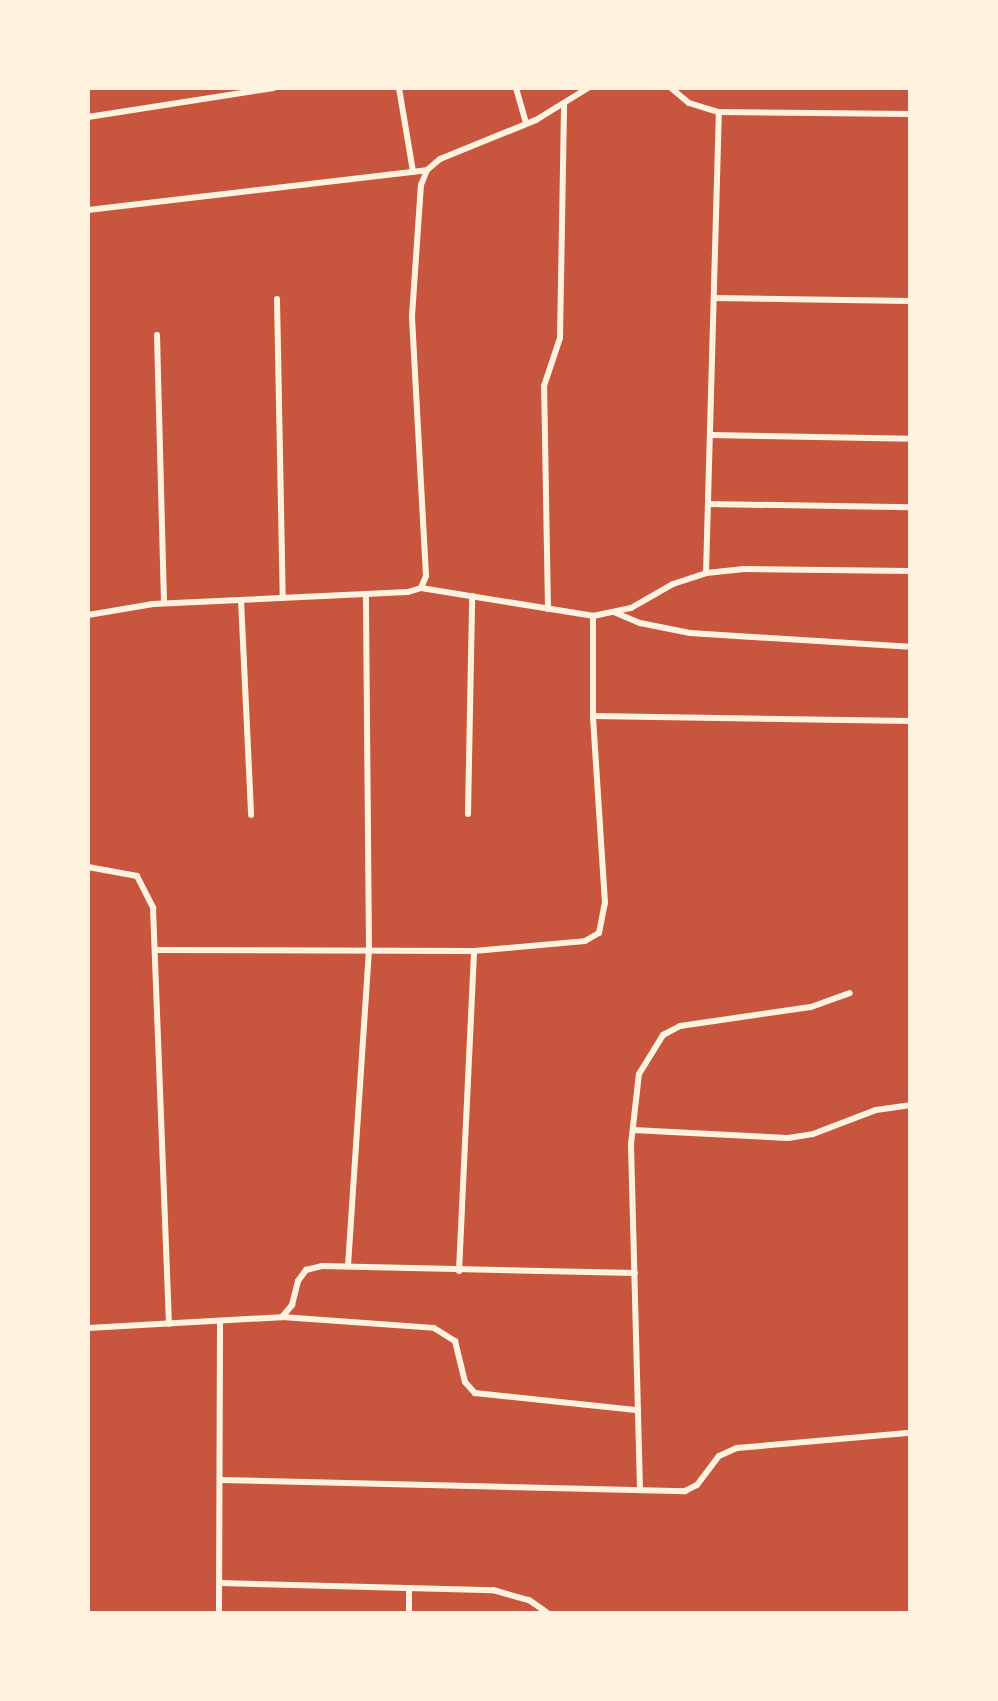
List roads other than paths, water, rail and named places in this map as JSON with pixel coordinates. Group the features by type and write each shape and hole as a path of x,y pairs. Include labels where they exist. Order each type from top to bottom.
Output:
{"street":[{"path":"88,117 274,88"},
{"path":"399,88 413,172"},
{"path":"516,88 526,124"},
{"path":"421,588 426,576 412,316 421,185 427,170 440,159 526,124 588,88"},
{"path":"671,88 689,103 719,112 909,114"},
{"path":"548,609 544,386 560,338 564,104"},
{"path":"706,573 719,112"},
{"path":"88,210 427,170"},
{"path":"714,298 909,301"},
{"path":"277,299 283,598"},
{"path":"157,335 164,603"},
{"path":"710,435 909,439"},
{"path":"708,504 909,507"},
{"path":"88,615 164,603 366,594 421,588 593,616 631,608 673,584 706,573 742,569 909,571"},
{"path":"348,1266 369,950 366,594"},
{"path":"468,814 472,596"},
{"path":"241,600 251,815"},
{"path":"613,612 640,623 690,633 909,647"},
{"path":"157,950 474,951 585,941 599,933 605,903 593,716 593,616"},
{"path":"593,716 909,721"},
{"path":"88,867 137,876 153,908 157,950 169,1324"},
{"path":"459,1271 474,951"},
{"path":"640,1489 633,1130 639,1074 663,1035 699,1022 811,1007 850,993"},
{"path":"633,1130 788,1138 813,1134 876,1110 909,1105"},
{"path":"282,1317 292,1305 298,1281 306,1270 348,1266 459,1271 634,1273"},
{"path":"88,1328 282,1317 434,1328 455,1341 465,1382 475,1393 638,1410"},
{"path":"219,1612 220,1321"},
{"path":"221,1480 685,1491 697,1485 719,1456 737,1448 909,1432"},
{"path":"220,1583 493,1590 529,1600 546,1612"},
{"path":"409,1588 409,1612"}]}
